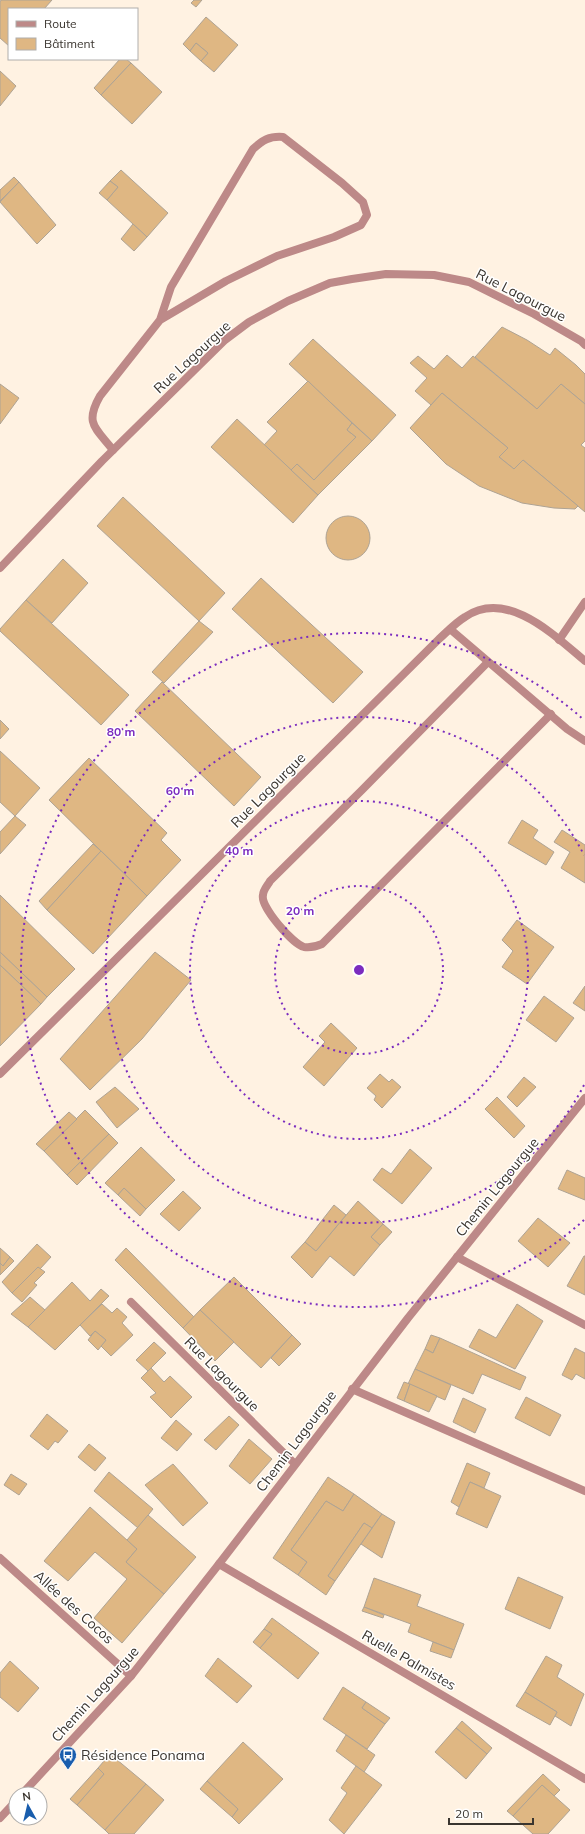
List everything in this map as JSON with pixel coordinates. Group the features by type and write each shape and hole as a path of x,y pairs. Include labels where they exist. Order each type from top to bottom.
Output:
{"street":[{"path":"113,450 95,427 92,420 92,410 100,396 160,320 171,287 253,149 263,140 272,136 283,137 342,183 363,202 367,215 361,225 334,237 277,256 226,281 160,320"},
{"name":"Rue Lagourgue","path":"0,568 113,450 225,340 249,322 288,301 330,284 352,278 386,274 434,275 469,282 534,314 585,345"},
{"path":"559,640 585,602"},
{"name":"Rue Lagourgue","path":"0,1074 450,629 466,616 484,609 502,608 519,613 533,620 585,661"},
{"path":"450,629 550,714 585,741"},
{"path":"488,662 270,881 262,895 264,905 271,917 302,946 313,948 322,944 550,714"},
{"name":"Chemin Lagourgue","path":"29,1786 131,1676 219,1564 352,1389 585,1098"},
{"path":"457,1257 585,1325"},
{"name":"Rue Lagourgue","path":"131,1302 295,1464"},
{"path":"352,1389 585,1491"},
{"name":"Allée des Cocos","path":"0,1558 131,1676"},
{"name":"Ruelle Palmistes","path":"219,1564 585,1779"},
{"path":"0,1818 8,1810"}],"building":[{"path":"1,0 52,0 45,8 8,8 8,45 0,38"},
{"path":"194,0 202,0 196,7 191,3"},
{"path":"206,17 238,45 214,72 201,61 208,53 196,43 190,51 183,44"},
{"path":"196,43 208,53 201,61 190,51"},
{"path":"119,60 127,60 131,63 101,95 94,88"},
{"path":"131,63 162,92 132,124 101,95"},
{"path":"0,71 16,86 0,106"},
{"path":"121,170 168,213 147,237 107,200 118,187 110,181"},
{"path":"14,177 19,182 0,201 0,190"},
{"path":"110,181 118,187 107,200 99,193"},
{"path":"19,182 56,225 37,244 0,202"},
{"path":"133,224 147,237 134,251 121,239"},
{"path":"502,327 527,340 550,355 555,348 576,365 585,374 585,404 561,384 537,409 475,357"},
{"path":"313,339 396,415 372,441 289,364"},
{"path":"447,355 462,368 473,356 537,409 561,384 585,404 585,441 581,445 585,448 585,512 523,460 514,469 499,457 508,448 442,393 431,405 415,391 427,378 410,363 418,356 434,369"},
{"path":"308,381 352,423 347,430 356,437 314,480 297,464 291,470 264,445 277,431 267,422"},
{"path":"0,384 19,398 0,424"},
{"path":"442,393 508,448 499,457 514,469 523,460 578,506 575,509 554,508 522,503 479,486 446,464 410,428"},
{"path":"237,419 318,495 293,523 211,447"},
{"path":"352,423 372,441 318,495 291,470 297,464 314,480 356,437 347,430"},
{"path":"123,497 225,593 199,621 97,526"},
{"path":"344,516 352,516 364,522 370,534 370,542 364,554 352,560 344,560 332,554 326,542 326,534 332,522"},
{"path":"63,559 88,583 52,623 26,600"},
{"path":"261,578 363,672 333,703 232,609"},
{"path":"26,600 129,695 101,725 0,631 0,629"},
{"path":"199,621 213,632 164,683 152,672"},
{"path":"162,682 261,777 234,806 135,711"},
{"path":"0,720 9,729 0,739"},
{"path":"0,751 40,788 15,816 0,802"},
{"path":"89,758 167,833 161,840 181,860 147,896 49,800"},
{"path":"15,816 26,825 0,854 0,832"},
{"path":"522,820 538,830 533,838 554,852 546,865 508,843"},
{"path":"562,830 585,845 585,883 561,868 570,852 554,842"},
{"path":"93,844 101,851 47,910 39,901"},
{"path":"101,851 147,896 93,954 47,910"},
{"path":"0,895 75,969 47,997 0,952"},
{"path":"517,920 554,947 527,984 502,967 513,951 502,940"},
{"path":"0,952 47,997 41,1004 0,965"},
{"path":"155,952 191,980 142,1039 90,1090 60,1059"},
{"path":"0,965 41,1004 0,1046"},
{"path":"585,986 585,1011 573,1003"},
{"path":"544,996 574,1018 556,1042 526,1020"},
{"path":"331,1023 357,1048 324,1086 303,1067 325,1042 319,1036"},
{"path":"380,1074 389,1082 392,1079 401,1087 382,1108 374,1100 376,1096 367,1088"},
{"path":"524,1077 536,1087 517,1107 507,1097"},
{"path":"115,1087 139,1109 117,1128 96,1102"},
{"path":"497,1097 525,1126 514,1138 485,1109"},
{"path":"85,1110 109,1134 67,1175 44,1151"},
{"path":"69,1112 77,1119 44,1151 36,1144"},
{"path":"109,1134 118,1143 77,1185 67,1175"},
{"path":"141,1147 175,1180 146,1209 124,1188 118,1195 105,1183"},
{"path":"410,1149 432,1168 402,1204 373,1180 382,1168 391,1174"},
{"path":"567,1170 585,1178 585,1200 558,1189"},
{"path":"124,1188 146,1209 140,1216 118,1195"},
{"path":"183,1191 201,1208 179,1231 160,1214"},
{"path":"358,1201 383,1224 371,1237 380,1245 354,1276 330,1256 312,1278 291,1257 305,1242 316,1251"},
{"path":"334,1205 346,1215 316,1251 305,1242"},
{"path":"538,1218 570,1243 548,1267 518,1241"},
{"path":"383,1224 392,1232 380,1245 371,1237"},
{"path":"37,1244 51,1257 40,1269 38,1267 12,1293 2,1282"},
{"path":"0,1248 10,1257 3,1266 0,1263"},
{"path":"126,1248 194,1317 183,1328 115,1260"},
{"path":"585,1256 585,1295 567,1286"},
{"path":"10,1257 14,1261 0,1275 0,1263 3,1266"},
{"path":"38,1267 45,1272 34,1283 37,1285 22,1302 12,1293"},
{"path":"234,1277 292,1335 261,1368 200,1310"},
{"path":"72,1282 90,1301 101,1289 109,1296 55,1350 28,1327"},
{"path":"30,1297 45,1310 28,1327 11,1314"},
{"path":"102,1304 112,1313 117,1308 127,1317 122,1323 133,1335 111,1356 101,1346 106,1340 95,1331 90,1336 80,1325"},
{"path":"517,1304 543,1321 515,1369 469,1347 479,1329 496,1338"},
{"path":"200,1310 234,1342 215,1361 183,1328"},
{"path":"95,1331 106,1340 98,1350 88,1340"},
{"path":"292,1335 301,1344 279,1366 271,1358"},
{"path":"431,1335 440,1338 433,1353 425,1349"},
{"path":"440,1338 526,1377 520,1390 482,1374 473,1394 415,1369 425,1349 433,1353"},
{"path":"154,1342 166,1353 148,1371 136,1360"},
{"path":"575,1348 585,1353 585,1379 576,1374 572,1380 562,1375"},
{"path":"151,1368 164,1382 170,1376 192,1397 171,1418 150,1397 156,1393 141,1378"},
{"path":"415,1369 451,1385 445,1400 408,1384"},
{"path":"404,1382 410,1384 404,1401 397,1398"},
{"path":"410,1384 437,1396 429,1412 404,1401"},
{"path":"526,1397 561,1415 550,1436 515,1418"},
{"path":"463,1398 486,1409 475,1433 453,1422"},
{"path":"47,1414 68,1431 58,1443 55,1441 48,1450 30,1436"},
{"path":"229,1416 239,1425 216,1450 204,1440"},
{"path":"176,1420 192,1434 177,1451 161,1438"},
{"path":"249,1439 272,1459 250,1484 229,1466"},
{"path":"89,1444 106,1458 95,1471 78,1457"},
{"path":"467,1463 490,1473 484,1488 470,1482 459,1507 451,1502"},
{"path":"173,1464 208,1503 183,1526 145,1485"},
{"path":"109,1472 153,1509 138,1528 94,1491"},
{"path":"11,1474 27,1484 19,1495 4,1485"},
{"path":"328,1477 354,1494 343,1511 326,1501 291,1550 307,1562 298,1575 273,1558"},
{"path":"470,1482 501,1496 487,1528 456,1514"},
{"path":"354,1494 382,1514 372,1528 364,1523 328,1576 335,1581 326,1595 298,1575 307,1562 291,1550 326,1501 343,1511"},
{"path":"90,1507 137,1549 126,1562 164,1594 122,1643 94,1618 127,1579 95,1552 68,1581 44,1561"},
{"path":"382,1514 395,1522 382,1558 361,1544"},
{"path":"148,1515 196,1557 164,1594 126,1562 137,1549 127,1540"},
{"path":"364,1523 372,1528 335,1581 328,1576"},
{"path":"518,1577 563,1597 550,1629 505,1609"},
{"path":"374,1578 421,1595 417,1606 464,1624 454,1650 408,1632 411,1624 364,1607"},
{"path":"364,1607 384,1615 383,1618 362,1611"},
{"path":"272,1618 319,1653 298,1679 260,1648 272,1634 264,1629"},
{"path":"264,1629 272,1634 260,1648 253,1642"},
{"path":"433,1642 454,1650 451,1658 430,1651"},
{"path":"546,1656 562,1665 557,1677 584,1694 571,1726 555,1716 557,1712 525,1692"},
{"path":"218,1658 252,1686 237,1703 205,1676"},
{"path":"10,1661 39,1688 18,1712 0,1697 0,1673"},
{"path":"343,1687 366,1702 362,1708 385,1724 367,1749 323,1719"},
{"path":"525,1692 557,1712 550,1725 516,1706"},
{"path":"366,1702 390,1718 385,1724 362,1708"},
{"path":"462,1721 492,1748 487,1754 456,1728"},
{"path":"456,1728 487,1754 466,1779 435,1752"},
{"path":"346,1735 375,1755 364,1772 336,1751"},
{"path":"243,1742 283,1779 239,1824 232,1817 238,1809 207,1781"},
{"path":"110,1754 146,1784 105,1830 77,1805 104,1774 98,1768"},
{"path":"356,1766 382,1785 344,1834 329,1820 347,1793 341,1788"},
{"path":"98,1768 104,1774 77,1805 70,1799"},
{"path":"543,1774 560,1790 554,1796 542,1785 513,1816 507,1811"},
{"path":"207,1781 238,1809 232,1817 200,1789"},
{"path":"146,1784 164,1800 134,1834 109,1834 105,1830"},
{"path":"542,1785 570,1810 548,1834 533,1834 513,1816"}],"place":[{"name":"Résidence Ponama","path":"68,1770"}]}
